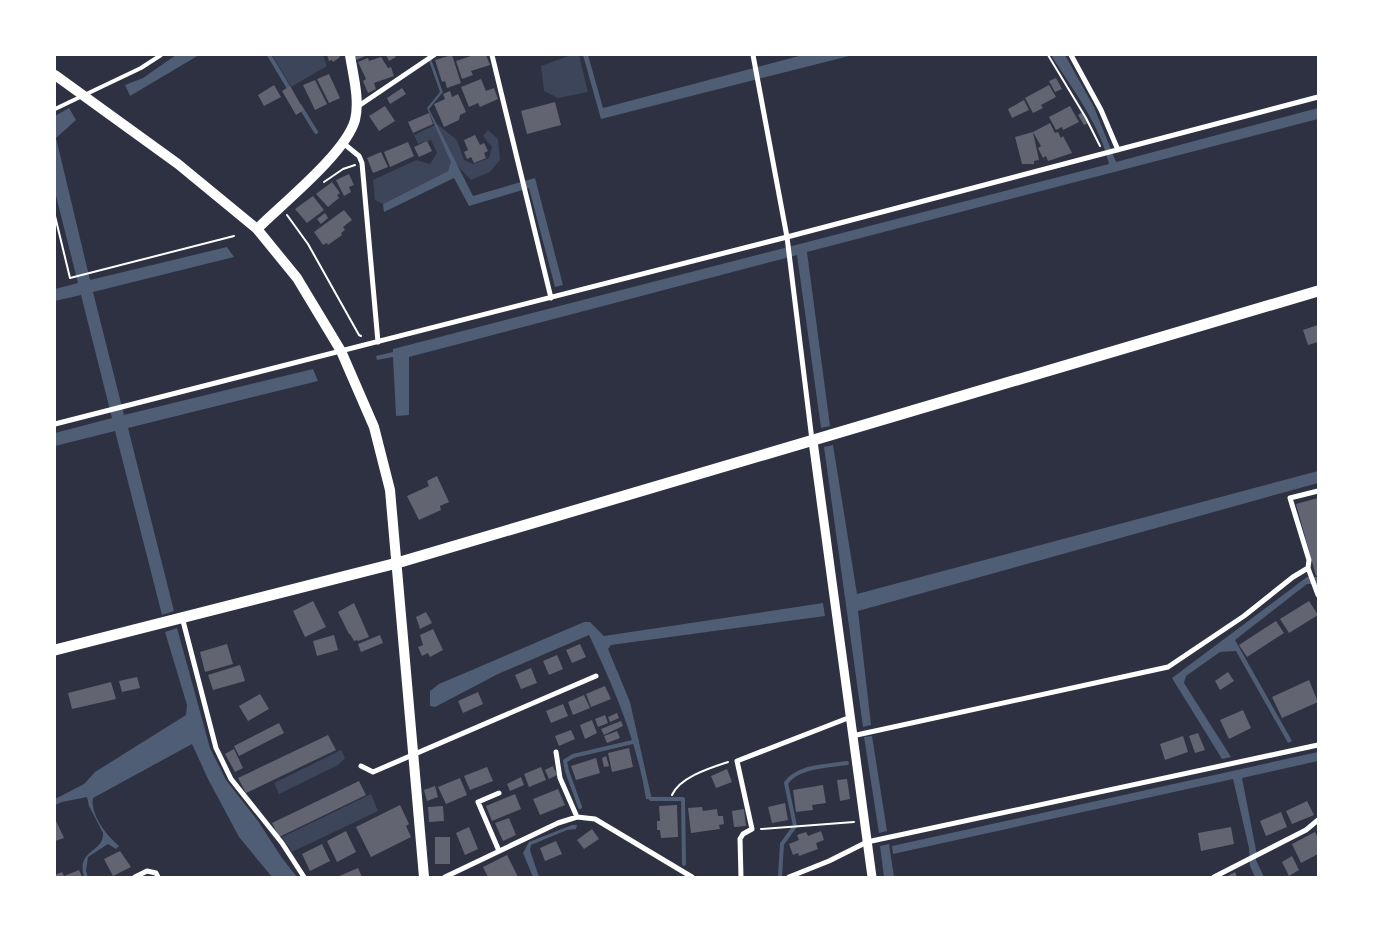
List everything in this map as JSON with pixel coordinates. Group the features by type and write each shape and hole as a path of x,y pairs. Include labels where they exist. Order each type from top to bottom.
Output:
{"main road":[{"path":"257,228 343,143 355,122 357,107 350,55"},
{"path":"55,75 178,164 257,228 297,278 341,351 374,427 390,490 398,563 424,877"},
{"path":"55,650 398,563 813,442 1318,291"}],"street":[{"path":"357,107 434,55"},
{"path":"492,55 551,298"},
{"path":"753,55 788,240 848,718 872,877"},
{"path":"1071,55 1101,110 1118,150"},
{"path":"55,424 788,240 1104,153 1318,98"},
{"path":"343,143 359,156 362,163 378,342"},
{"path":"1318,491 1290,498 1308,560 1308,568 1318,595"},
{"path":"851,736 1168,668 1244,616 1293,577 1308,568"},
{"path":"182,617 216,748 231,779 282,843 304,877"},
{"path":"361,766 373,772 596,676"},
{"path":"741,877 740,839 743,834 752,829 737,761 848,718"},
{"path":"789,877 829,861 867,842 1318,745"},
{"path":"556,752 560,778 577,817"},
{"path":"499,792 478,802 499,851"},
{"path":"445,877 558,823 577,817 595,819 692,877"},
{"path":"1214,877 1306,830 1318,820"},
{"path":"135,877 147,871 156,873 158,877"}],"lane":[{"path":"55,108 141,68 161,55"}],"path":[{"path":"1048,55 1086,118 1104,153"},
{"path":"321,185 342,169 362,163"},
{"path":"284,211 308,244 359,335 378,342"},
{"path":"55,216 70,278 234,236"},
{"path":"672,795 676,788 708,769 731,760 737,761"},
{"path":"752,829 864,821"}],"shaded area":[{"path":"176,55 199,55 130,96 125,85 143,78"},
{"path":"272,55 323,55 327,66 291,87"},
{"path":"427,55 434,66 443,92 429,109 473,196 535,178 563,285 555,287 529,188 469,206 454,178 384,212 383,204 448,171 451,162 427,108 440,92"},
{"path":"571,55 579,55 588,92 558,98 544,91 541,66"},
{"path":"583,55 588,55 603,108 803,55 853,55 601,119"},
{"path":"1051,55 1065,55 1094,107 1116,162 1318,108 1318,119 807,252 830,426 821,428 797,255 409,357 409,415 396,416 393,357 377,360 376,356 393,352 393,349 1109,164 1105,149 1092,121"},
{"path":"69,108 76,120 56,138 90,280 227,247 234,257 93,292 124,415 313,369 318,381 128,428 174,611 162,615 115,431 55,446 55,433 112,418 81,295 55,301 55,289 78,283 55,192 55,116"},
{"path":"437,124 457,140 464,160 473,164 489,158 492,147 483,136 488,130 498,139 500,160 490,172 471,180 455,163 448,171 383,204 375,200 373,180 416,160 430,164 437,153 431,140 418,144 414,135"},
{"path":"833,445 857,594 1318,471 1318,483 858,611 871,725 863,727 824,447"},
{"path":"1307,577 1318,577 1318,584 1307,584 1235,640 1292,741 1288,743 1236,651 1220,652 1186,676 1184,683 1231,757 1222,759 1172,678"},
{"path":"823,603 825,616 611,645 608,649 630,702 652,800 646,799 637,756 624,715 589,635 498,674 435,707 430,706 430,691 439,684 584,622 590,622 604,636"},
{"path":"177,628 210,748 226,780 258,821 297,877 272,877 239,837 208,779 192,744 93,798 94,811 100,825 119,846 116,849 108,844 88,857 86,871 88,877 84,877 84,861 99,844 103,833 89,806 87,797 55,805 55,799 84,784 95,772 186,715 187,705 165,632"},
{"path":"872,736 887,831 879,833 864,737"},
{"path":"341,750 345,758 338,765 279,794 274,783"},
{"path":"1318,752 1318,761 1242,778 1256,850 1256,860 1264,877 1255,877 1250,866 1249,848 1233,779 893,854 892,846"},
{"path":"371,794 378,811 292,852 282,837"},
{"path":"572,825 577,825 576,829 567,830 531,845 530,850 539,877 533,877 523,853 529,842"},
{"path":"889,844 894,877 884,877 880,846"}],"building":[{"path":"327,55 339,55 340,57 333,62 332,60 329,61"},
{"path":"354,55 368,55 356,60"},
{"path":"386,55 394,55 396,57 389,61"},
{"path":"452,55 461,83 447,88 445,81 442,82 435,60"},
{"path":"474,55 486,55 490,65 471,71 473,75 462,79 456,61"},
{"path":"381,57 388,68 391,67 394,76 374,83 376,89 368,93 363,81 366,79 358,62 368,58 369,61"},
{"path":"329,74 340,98 329,103 317,79"},
{"path":"1056,78 1062,89 1055,92 1049,81"},
{"path":"481,79 486,91 494,88 498,99 480,107 478,103 469,107 461,87"},
{"path":"315,80 327,104 315,110 303,85"},
{"path":"274,85 281,97 264,106 258,95"},
{"path":"1049,85 1056,97 1041,105 1043,108 1033,113 1025,98"},
{"path":"290,86 304,110 296,115 282,91"},
{"path":"402,88 406,94 390,104 387,98"},
{"path":"450,91 452,97 458,94 466,112 460,115 459,120 444,127 434,104 445,99 443,94"},
{"path":"1024,100 1029,110 1012,118 1008,109"},
{"path":"555,102 561,125 527,134 521,111"},
{"path":"385,106 395,121 379,131 369,116"},
{"path":"1070,106 1079,122 1063,130 1062,127 1056,130 1049,117"},
{"path":"1083,112 1089,123 1084,125 1078,115"},
{"path":"429,113 433,124 413,133 408,122"},
{"path":"1050,123 1055,133 1058,132 1061,138 1063,136 1072,153 1048,161 1046,156 1043,158 1038,148 1041,146 1033,132"},
{"path":"1033,132 1039,160 1034,161 1034,164 1022,164 1015,137"},
{"path":"475,135 480,145 484,143 488,151 484,153 486,158 474,163 471,157 467,159 464,152 468,150 464,140"},
{"path":"427,141 432,151 419,157 414,147"},
{"path":"408,142 414,156 390,167 384,152"},
{"path":"381,152 388,167 373,173 367,158"},
{"path":"349,174 354,185 349,187 351,192 344,196 336,180"},
{"path":"332,182 340,193 337,195 339,198 328,207 316,194"},
{"path":"313,196 324,210 307,223 295,209"},
{"path":"344,210 352,220 343,227 345,230 341,233 342,235 328,245 327,243 323,245 314,232"},
{"path":"325,213 328,218 321,224 317,219"},
{"path":"1318,325 1318,342 1308,345 1303,330"},
{"path":"437,476 449,502 440,506 441,510 419,520 407,496 429,486 427,481"},
{"path":"1318,498 1318,575 1316,576 1296,504"},
{"path":"313,601 326,627 305,637 293,611"},
{"path":"1309,601 1318,615 1289,633 1280,619"},
{"path":"354,603 369,637 358,641 354,641 349,634 338,612"},
{"path":"426,612 432,623 420,629 416,617"},
{"path":"1276,621 1284,633 1247,657 1239,645"},
{"path":"433,629 443,650 430,657 428,653 422,656 418,647 423,645 420,635"},
{"path":"334,635 338,650 317,656 313,641"},
{"path":"380,635 383,643 361,652 358,644"},
{"path":"227,644 233,664 205,672 200,652"},
{"path":"580,644 586,657 572,663 566,650"},
{"path":"557,655 563,669 549,675 543,661"},
{"path":"240,665 245,681 213,690 208,675"},
{"path":"531,668 537,683 521,689 515,675"},
{"path":"1228,672 1234,681 1220,690 1215,681"},
{"path":"137,677 140,688 122,692 119,681"},
{"path":"1309,680 1318,702 1282,718 1272,697"},
{"path":"111,682 116,699 72,709 68,693"},
{"path":"605,686 611,699 591,707 586,694"},
{"path":"478,692 483,704 463,713 458,701"},
{"path":"260,694 269,709 248,721 239,706"},
{"path":"584,695 590,708 573,715 568,702"},
{"path":"563,704 568,716 551,723 546,711"},
{"path":"1243,710 1251,728 1229,739 1220,720"},
{"path":"617,713 619,718 610,722 608,717"},
{"path":"605,715 608,723 598,727 595,719"},
{"path":"592,720 597,733 585,739 580,725"},
{"path":"621,721 623,726 604,735 601,729"},
{"path":"279,723 284,733 239,756 234,746"},
{"path":"571,730 575,739 559,746 555,736"},
{"path":"617,731 620,738 607,743 604,736"},
{"path":"1198,733 1205,750 1195,753 1189,736"},
{"path":"328,735 336,750 246,793 238,778"},
{"path":"1183,736 1188,752 1165,760 1160,744"},
{"path":"629,748 633,767 612,772 608,753"},
{"path":"234,749 243,768 235,772 225,754"},
{"path":"606,756 609,766 604,767 602,758"},
{"path":"596,758 600,773 576,780 571,766"},
{"path":"553,766 557,775 549,779 545,770"},
{"path":"487,767 493,781 470,790 464,776"},
{"path":"541,767 546,780 529,787 524,774"},
{"path":"727,769 732,782 716,788 711,776"},
{"path":"521,777 524,785 510,791 507,784"},
{"path":"460,778 467,795 446,804 438,787"},
{"path":"847,779 850,799 840,801 837,780"},
{"path":"359,781 366,795 279,837 272,823"},
{"path":"823,785 826,803 812,805 813,810 796,812 793,790"},
{"path":"435,786 438,797 427,801 424,790"},
{"path":"558,789 565,805 540,815 533,799"},
{"path":"515,794 521,809 492,821 486,806"},
{"path":"1307,801 1314,815 1292,824 1286,811"},
{"path":"785,803 788,820 772,823 768,807"},
{"path":"400,805 409,824 406,826 411,837 371,857 356,827"},
{"path":"677,805 678,837 661,838 660,830 657,830 657,821 660,821 659,806"},
{"path":"443,806 444,821 429,822 428,807"},
{"path":"702,807 703,811 717,809 718,816 723,816 724,824 719,825 720,829 691,833 688,808"},
{"path":"744,809 746,826 734,827 732,811"},
{"path":"1281,812 1287,827 1266,836 1260,821"},
{"path":"509,818 516,835 503,841 495,823"},
{"path":"55,822 64,838 55,841"},
{"path":"469,827 478,849 465,855 456,833"},
{"path":"1231,827 1234,844 1201,851 1198,833"},
{"path":"592,829 599,839 584,849 577,840"},
{"path":"346,831 356,852 337,862 327,841"},
{"path":"821,831 824,840 816,843 818,849 799,856 798,853 793,855 789,844 799,840 797,835 806,832 808,836"},
{"path":"1315,832 1318,838 1318,854 1301,863 1292,844"},
{"path":"435,837 450,837 450,864 435,864"},
{"path":"556,841 562,854 545,861 540,848"},
{"path":"322,844 330,861 310,871 302,854"},
{"path":"120,851 131,867 113,876 104,859"},
{"path":"507,855 518,877 488,877 483,867"},
{"path":"1292,856 1299,870 1289,876 1282,862"},
{"path":"358,868 362,877 337,877"},
{"path":"79,870 82,877 55,877 55,875 62,872 64,876"},
{"path":"1235,872 1237,877 1226,877"}],"waterway":[{"path":"269,55 290,90"},
{"path":"300,106 316,132"},
{"path":"580,807 565,761 573,756 637,741"},
{"path":"780,876 782,844 795,826 786,783 791,777 805,770 847,763"},
{"path":"651,799 683,799 684,864"}]}
